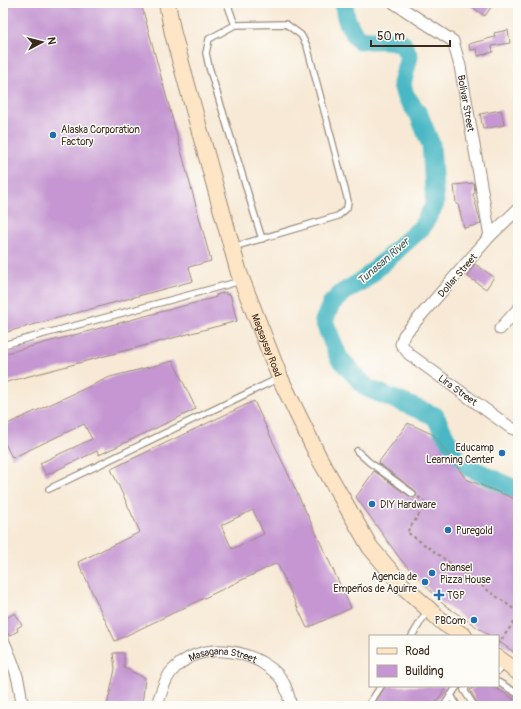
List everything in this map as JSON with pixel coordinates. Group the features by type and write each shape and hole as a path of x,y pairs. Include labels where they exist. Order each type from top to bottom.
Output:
{"main road":[{"name":"Magsaysay Road","path":"166,3 172,34 232,248 242,280 280,378 319,458 370,547 403,586 428,610 463,635"},
{"path":"500,664 518,672"}],"street":[{"name":"Bolivar Street","path":"394,3 453,41 460,66 490,236"},
{"name":"Dollar Street","path":"401,344 404,335 490,236 518,209"},
{"path":"500,329 518,309"},
{"name":"Lira Street","path":"401,344 409,354 486,410 518,430"},
{"path":"3,640 17,671 22,706"},
{"name":"Masagana Street","path":"157,706 162,690 171,673 182,662 203,652 223,650 253,658 273,670 282,680 291,706"}],"lane":[{"path":"227,3 235,25"},
{"path":"232,248 262,239 338,216 347,208 348,201 307,46 301,35 286,24 235,25 209,39 206,53 262,239"},
{"path":"3,345 242,280"},
{"path":"49,489 280,378"},
{"path":"357,451 368,462 413,494"},
{"path":"413,635 428,610"},
{"path":"499,683 518,694"},
{"path":"368,706 380,687"},
{"path":"444,706 456,687"},
{"path":"466,687 464,690 474,706"},
{"path":"451,695 457,706"}],"path":[{"path":"413,494 427,503 407,532 518,612"},
{"path":"499,643 518,617"}],"building":[{"path":"3,3 141,3 211,261 189,267 193,281 3,333"},
{"path":"466,3 494,3 485,16"},
{"path":"508,30 510,43 492,46 493,52 478,56 477,49 470,50 469,44 495,37 494,33"},
{"path":"501,110 504,125 483,129 480,114"},
{"path":"474,183 475,193 473,194 481,224 464,228 458,204 456,204 454,185"},
{"path":"475,264 494,277 486,289 467,276"},
{"path":"226,292 226,295 230,294 237,321 3,383 3,354 213,298 216,297 216,295"},
{"path":"173,361 196,409 99,455 97,451 46,475 40,463 92,439 84,424 12,458 3,439 3,426 110,377"},
{"path":"254,401 351,608 307,628 277,563 115,641 78,562 140,532 111,469","holes":["253,510 264,534 232,549 221,525"]},
{"name":"Puregold","path":"408,423 434,435 466,479 518,500 518,655 499,642 499,635 489,635 443,604 401,560 356,497 374,471 410,497 417,496 416,491 378,463"},
{"path":"15,613 22,625 17,628 18,631 9,636 3,624 3,620"},
{"path":"113,653 124,653 124,668 145,678 142,706 107,706 115,669"},
{"path":"384,687 446,687 434,706 373,706"},
{"path":"475,687 495,687 514,699 506,706 504,704 499,706 479,706 470,690"}],"waterway":[{"name":"Tunasan River","path":"345,3 346,18 359,40 388,40 402,43 409,57 402,84 405,95 419,115 431,145 435,204 422,227 365,279 342,293 331,304 324,321 339,358 367,388 435,416 458,462 518,491"}],"place":[{"name":"Alaska Corporation Factory","path":"53,135"},
{"name":"Educamp Learning Center","path":"502,453"},
{"name":"DIY Hardware","path":"372,504"},
{"name":"Puregold","path":"448,530"},
{"name":"Chansel Pizza House","path":"432,573"},
{"name":"Agencia de Empeños de Aguirre","path":"425,582"},
{"name":"TGP","path":"439,595"},
{"name":"PBCom","path":"474,620"}]}
